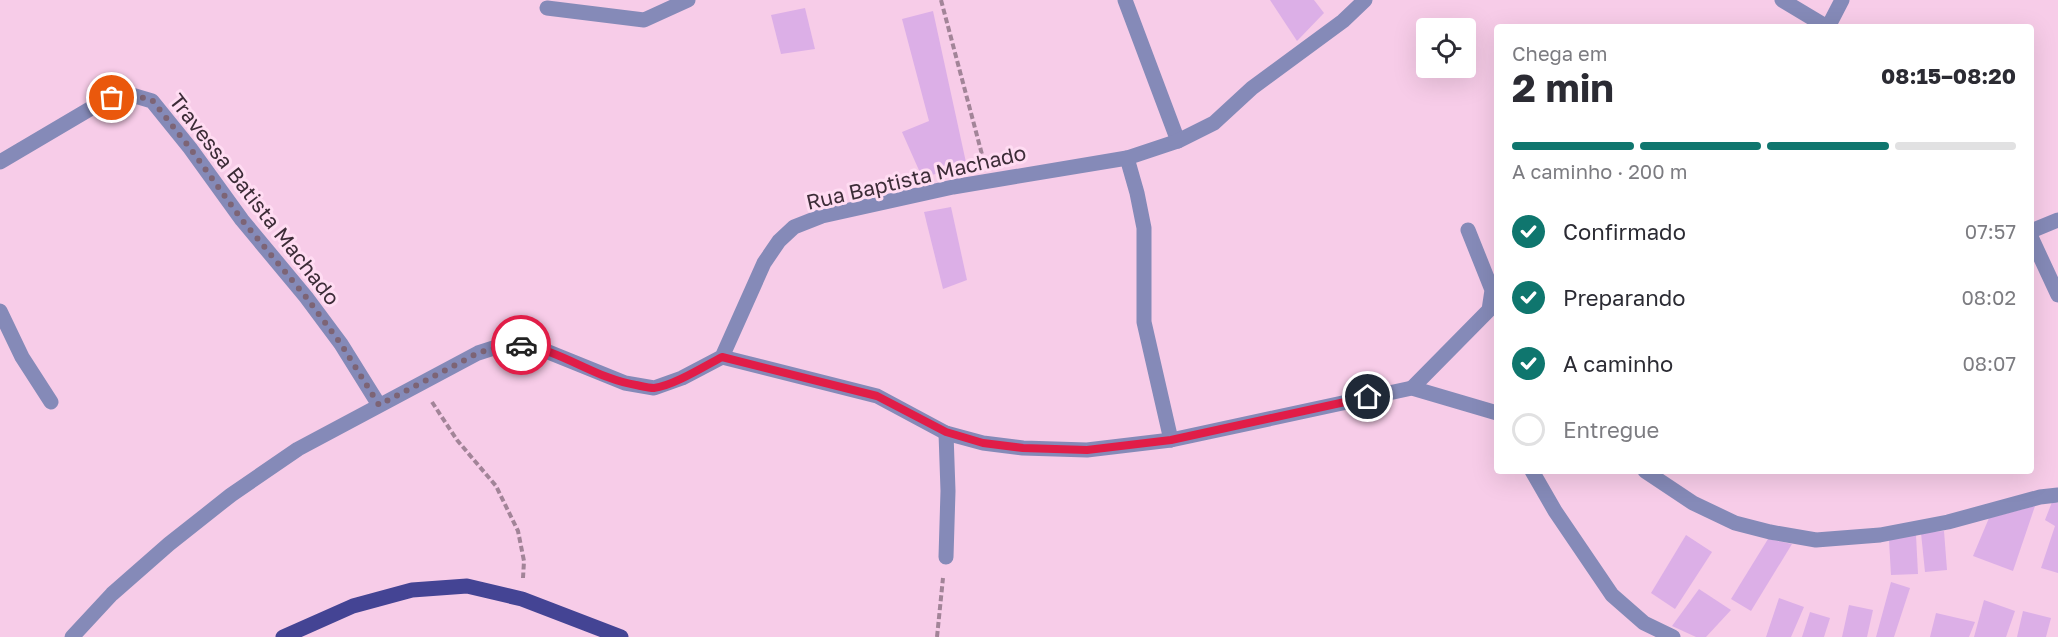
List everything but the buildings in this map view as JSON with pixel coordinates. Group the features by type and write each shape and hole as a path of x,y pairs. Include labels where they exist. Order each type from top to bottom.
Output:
{"main road":[{"path":"283,637 353,606 412,590 466,586 522,599 621,637"}],"street":[{"path":"547,8 645,20 688,0"},
{"path":"1125,0 1178,141"},
{"name":"Rua Baptista Machado","path":"722,357 764,263 779,241 794,227 822,216 988,180 1127,158 1178,141 1214,123 1252,88 1343,21 1365,0"},
{"path":"1782,0 1823,24"},
{"path":"1830,24 1842,0"},
{"name":"Travessa Batista Machado","path":"0,162 100,104 125,93 152,100 242,220 306,297 341,344 379,405"},
{"path":"1127,158 1142,212 1144,228 1144,322 1171,440"},
{"path":"2034,230 2058,220"},
{"path":"1412,388 1489,310 1492,290 1468,230"},
{"path":"2034,243 2058,295"},
{"path":"0,311 22,357 51,402"},
{"path":"72,637 120,587 169,544 231,495 298,449 478,353 506,344 536,347 616,380 654,388 682,378 722,357 877,396 946,432 983,443 1023,448 1087,450 1171,440 1412,388 1494,412"},
{"path":"945,556 948,491 946,432"},
{"path":"1534,474 1555,511 1612,596 1644,623 1673,637"},
{"path":"1650,474 1693,503 1735,523 1816,540 1880,535 1948,522 2040,497 2058,495"}],"path":[{"path":"941,0 988,180"},
{"path":"420,383 457,440 495,486 518,531 524,561 522,599"},
{"path":"937,637 945,556"}],"way so far":[{"path":"112,98 125,93 152,100 242,220 306,297 341,344 379,405 478,353 506,344 521,345"}],"route":[{"path":"521,345 536,347 597,374 625,383 654,388 682,378 722,357 844,386 877,396 946,432 983,443 1023,448 1087,450 1171,440 1368,397"}]}
